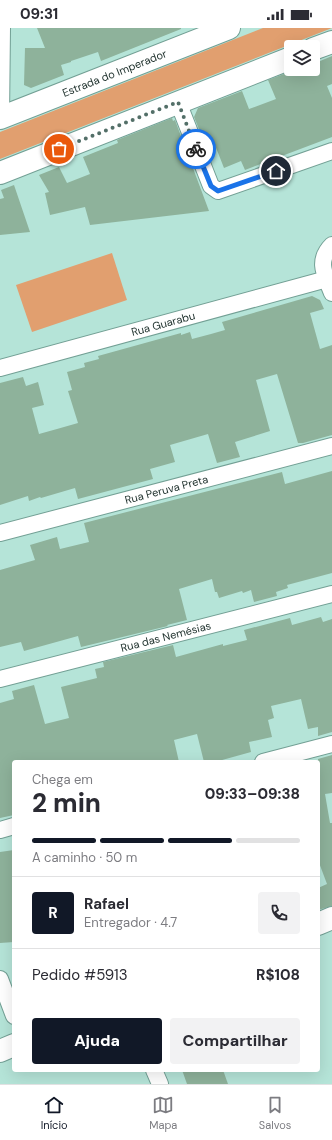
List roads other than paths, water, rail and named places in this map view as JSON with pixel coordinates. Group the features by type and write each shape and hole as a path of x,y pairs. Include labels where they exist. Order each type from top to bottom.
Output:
{"main road":[{"name":"Estrada do Imperador","path":"1,118 229,28"},
{"path":"320,46 332,42"},
{"path":"0,173 284,61"},
{"path":"320,923 332,918"},
{"path":"0,1051 12,1046"}],"street":[{"path":"1,118 2,28"},
{"path":"178,102 211,186 218,191 332,151"},
{"path":"329,286 322,266 324,255 332,245"},
{"name":"Rua Guarabu","path":"0,368 329,286"},
{"name":"Rua Peruva Preta","path":"0,533 332,446"},
{"name":"Rua das Nemésias","path":"0,679 332,594"},
{"path":"271,760 332,744"},
{"path":"0,830 12,827"},
{"path":"0,975 12,975"},
{"path":"0,980 12,1011"},
{"path":"155,1072 160,1084"}]}
